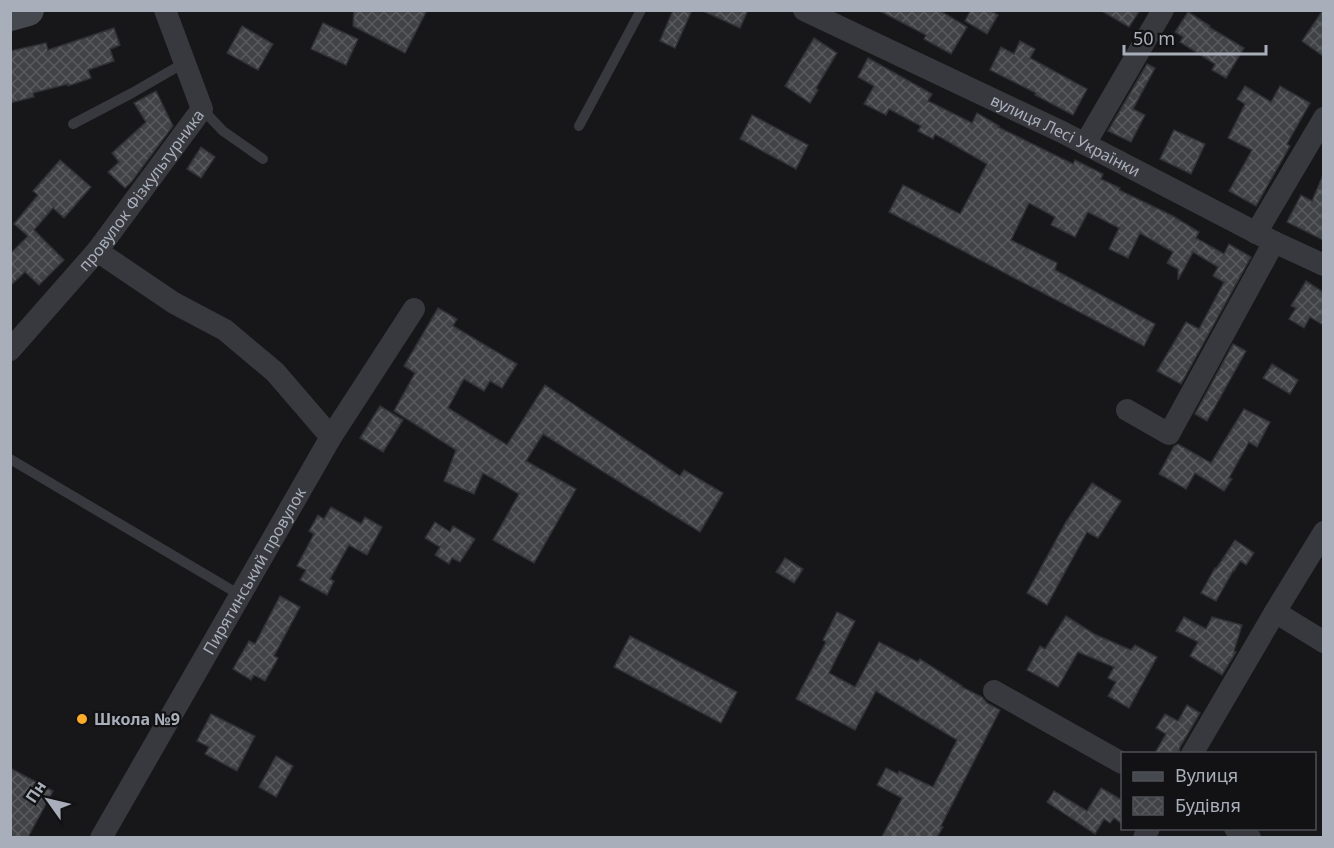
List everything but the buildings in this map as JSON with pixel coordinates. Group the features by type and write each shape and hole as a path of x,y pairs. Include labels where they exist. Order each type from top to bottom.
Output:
{"main road":[{"path":"10,15 28,10"}],"street":[{"name":"провулок Фізкультурника","path":"10,350 97,251 202,109 165,10"},
{"name":"вулиця Лесі Українки","path":"804,10 1085,144 1323,265"},
{"path":"1085,144 1163,10"},
{"path":"1127,410 1169,434 1323,118"},
{"path":"97,251 174,303 225,330 275,372 331,437"},
{"name":"Пирятинський провулок","path":"101,837 331,437 414,309"},
{"path":"1193,752 1323,532"},
{"path":"1275,612 1323,642"},
{"path":"994,691 1121,763"}],"lane":[{"path":"579,126 640,10"},
{"path":"73,124 184,63"},
{"path":"202,109 223,131 263,159"},
{"path":"10,459 240,595"}],"place":[{"name":"Школа №9","path":"82,719"}]}
